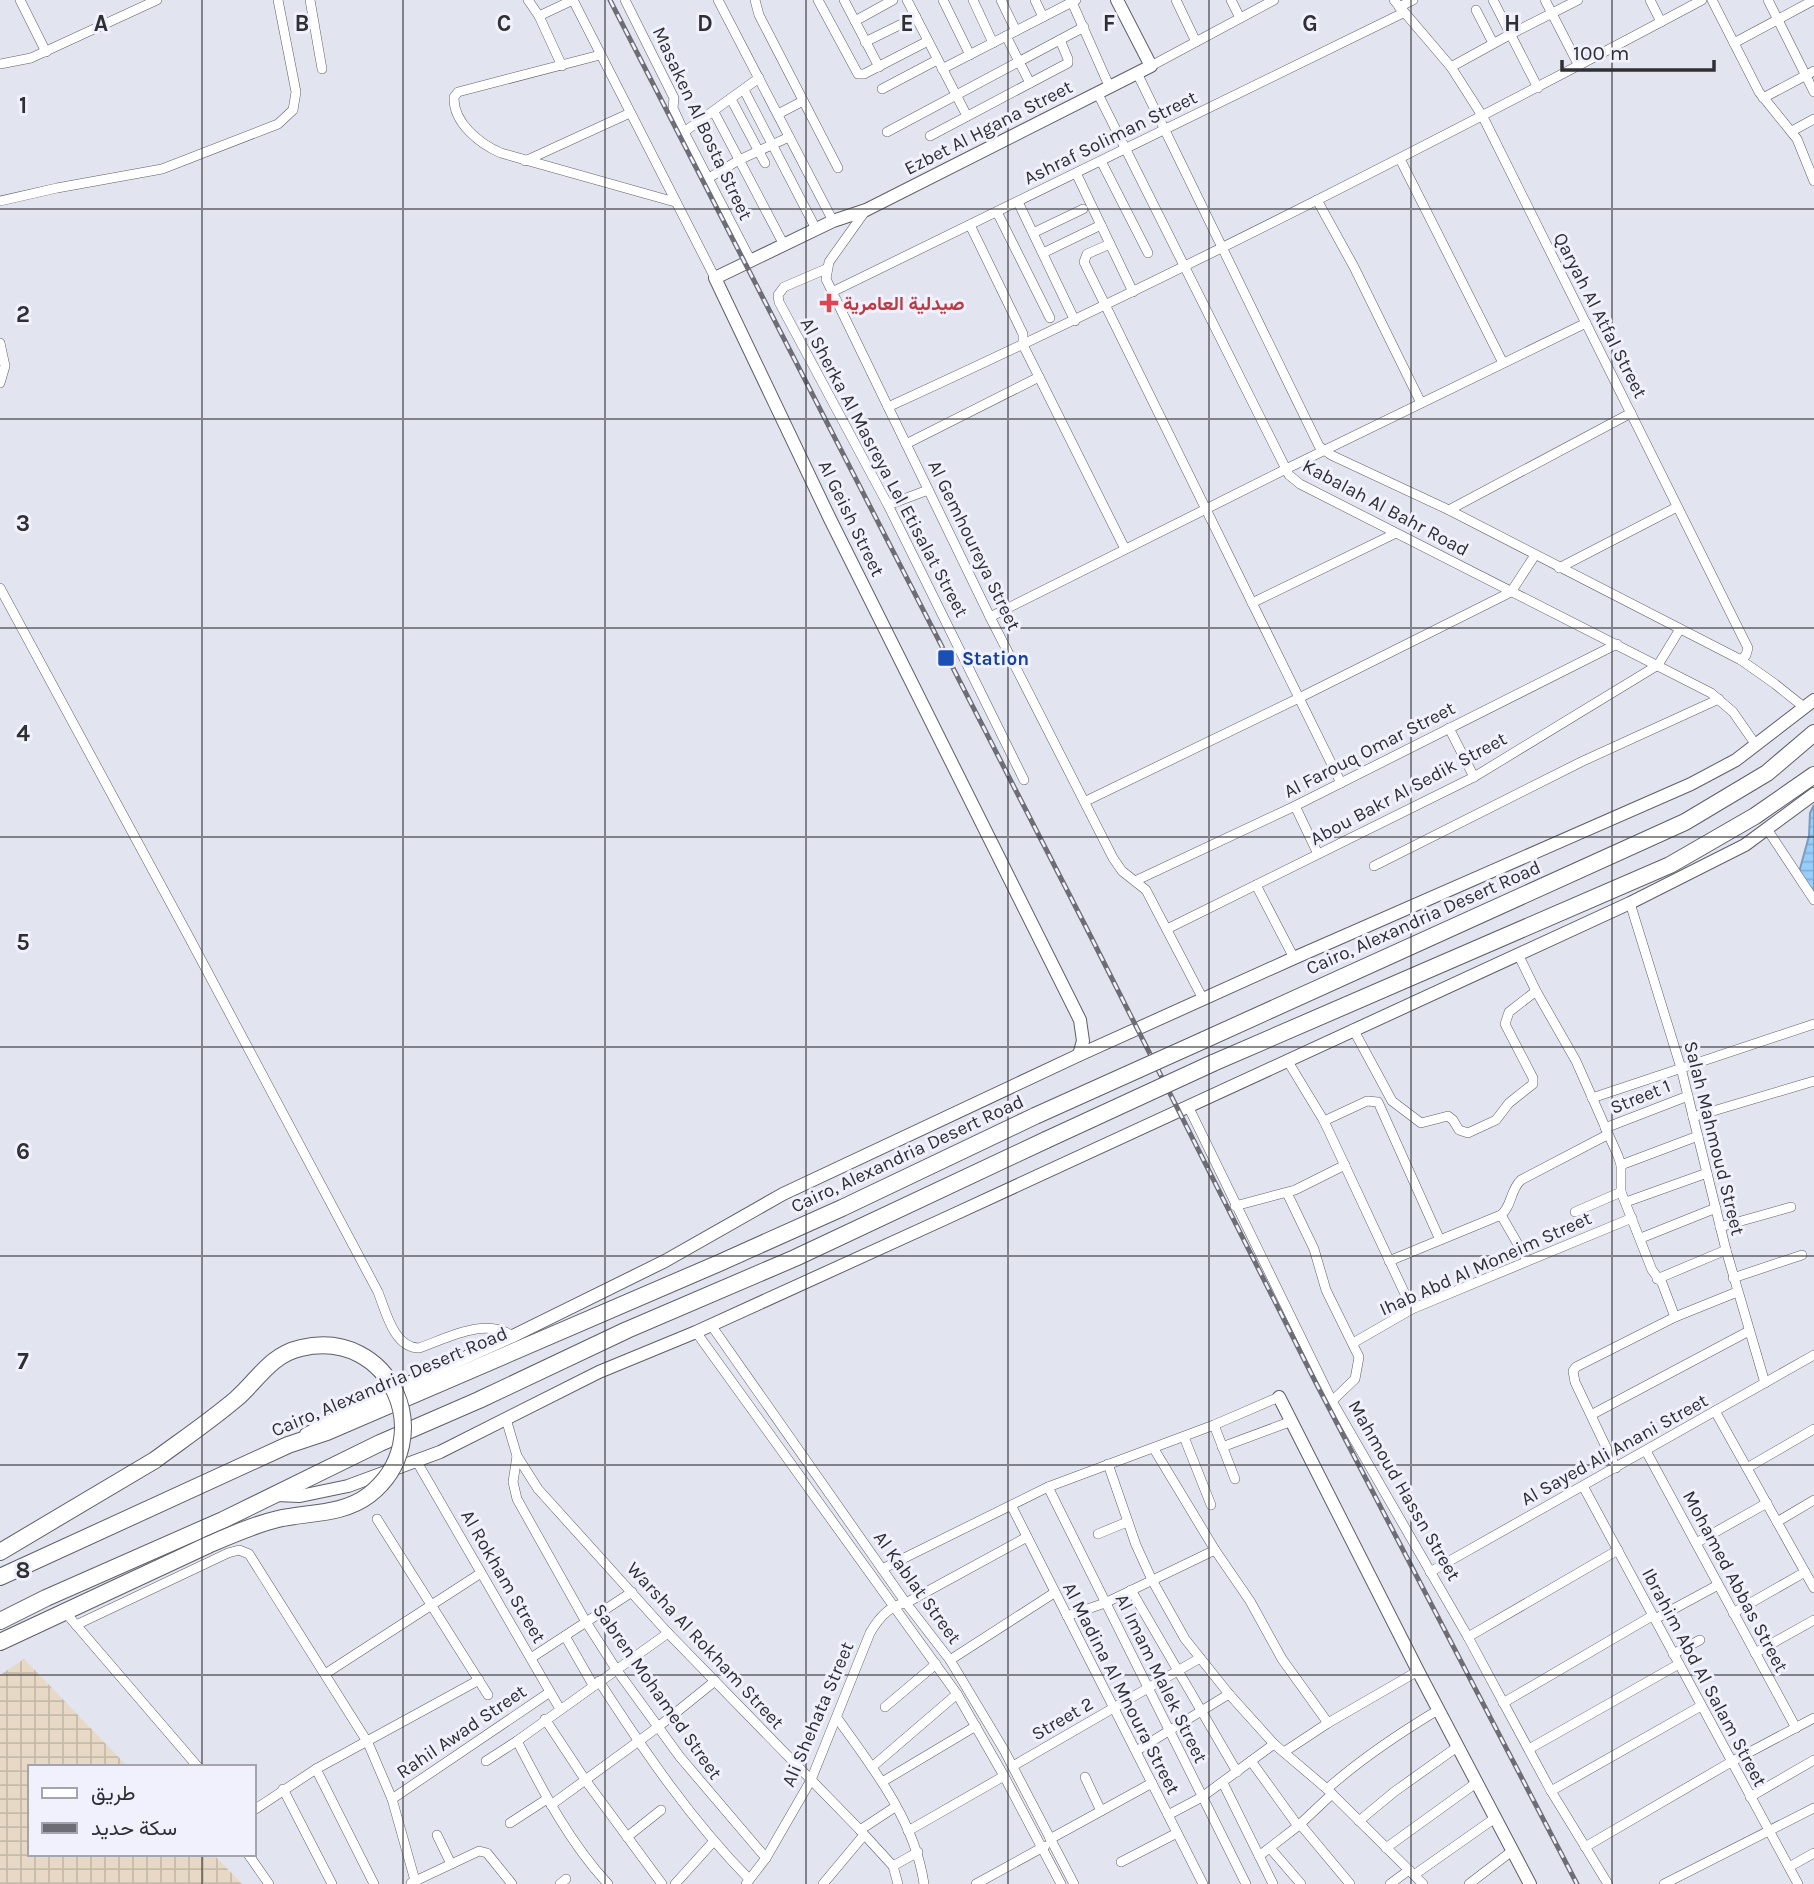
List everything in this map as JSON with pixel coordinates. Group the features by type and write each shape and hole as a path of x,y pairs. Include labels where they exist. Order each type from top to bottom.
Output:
{"highway":[{"name":"Cairo, Alexandria Desert Road","path":"0,1577 288,1445 327,1432 717,1264 1035,1116 1685,822 1767,772 1814,733"},
{"path":"0,1621 223,1520 627,1330 795,1258 1213,1063 1670,865 1727,834 1814,775"},
{"path":"0,1552 155,1460 235,1400 269,1363 292,1350 321,1346 350,1350 376,1365 389,1380 401,1407 403,1437 394,1464 377,1487 362,1500 345,1507 261,1524 208,1545 71,1618 0,1642"}],"street":[{"path":"20,0 46,52"},
{"path":"0,64 32,58 157,0"},
{"path":"0,201 162,169 278,124 293,110 296,92 278,0"},
{"path":"310,0 322,69"},
{"path":"528,0 539,16 562,66"},
{"path":"539,16 573,0"},
{"name":"Al Geish Street","path":"573,0 715,278 830,519 1080,1020 1084,1034 1079,1055"},
{"name":"Masaken Al Bosta Street","path":"625,0 674,98 673,108 684,132 751,261"},
{"path":"718,0 833,221"},
{"path":"818,0 857,73 862,75 928,41"},
{"path":"844,0 879,67"},
{"path":"855,21 893,0"},
{"path":"907,0 967,116"},
{"path":"943,0 970,55"},
{"path":"973,0 993,43"},
{"path":"1001,0 1016,31"},
{"path":"1035,0 1043,17"},
{"path":"1117,0 1151,66"},
{"path":"1176,0 1196,42"},
{"path":"1231,0 1240,18"},
{"name":"Ezbet Al Hgana Street","path":"715,278 833,221 866,210 1137,74 1273,0"},
{"name":"Ashraf Soliman Street","path":"832,292 1164,130 1413,0"},
{"path":"1493,0 1538,88"},
{"path":"1545,0 1579,66"},
{"path":"1451,67 1578,0"},
{"path":"1650,0 1661,22"},
{"path":"888,407 1076,321 1400,159 1702,0"},
{"path":"1712,0 1763,99 1792,131 1814,181"},
{"path":"1768,0 1810,73 1814,92"},
{"path":"1734,43 1814,0"},
{"path":"757,1 759,15 838,168"},
{"path":"882,89 940,64 970,55 1073,1"},
{"name":"Kabalah Al Bahr Road","path":"1073,1 1125,149 1284,470 1294,480 1394,534 1617,644 1719,699 1733,712 1756,745"},
{"name":"Qaryah Al Atfal Street","path":"1399,7 1451,67 1483,117 1748,648 1741,660"},
{"path":"1476,10 1493,43"},
{"path":"865,42 916,17"},
{"path":"887,132 1084,27"},
{"path":"1006,36 1030,83"},
{"path":"930,136 1068,62 1060,40"},
{"path":"600,55 461,91 454,97 457,113 468,130 483,144 501,153 675,202"},
{"path":"1763,99 1810,73"},
{"name":"Kabalah Al Bahr Road","path":"1137,74 1314,440 1324,451 1449,510 1741,660 1809,704"},
{"path":"684,132 759,78"},
{"path":"744,90 816,229"},
{"path":"731,99 765,163"},
{"path":"778,114 803,101"},
{"path":"714,112 784,245"},
{"path":"525,161 629,113"},
{"path":"1792,131 1814,119"},
{"path":"707,179 739,160 789,137"},
{"path":"1400,159 1503,363"},
{"path":"1101,160 1148,253"},
{"path":"1076,173 1133,292"},
{"path":"1317,200 1354,267 1420,403"},
{"path":"1018,201 1076,321"},
{"path":"1033,233 1083,209"},
{"path":"826,269 866,210"},
{"path":"997,212 1050,318"},
{"path":"970,225 1023,334 1023,345 1125,549"},
{"path":"1043,253 1101,225"},
{"path":"1110,244 1087,254 1084,260 1341,783"},
{"name":"Al Gemhoureya Street","path":"826,269 826,279 832,292 990,617 1117,865 1146,890 1203,999"},
{"name":"Al Sherka Al Masreya Lel Etisalat Street","path":"826,269 784,287 778,295 779,302 888,505 1024,780"},
{"path":"990,617 1586,323"},
{"path":"0,343 5,366 0,383"},
{"path":"906,444 1039,377"},
{"path":"1449,510 1631,413"},
{"path":"888,505 928,490"},
{"path":"1559,568 1677,507"},
{"path":"1252,603 1394,534"},
{"path":"1086,801 1511,592 1535,555"},
{"path":"0,589 190,939 378,1292 401,1341 410,1347 419,1348 486,1327 501,1329 513,1336"},
{"path":"1658,665 1680,629"},
{"name":"Al Farouq Omar Street","path":"1135,881 1295,806 1617,644"},
{"name":"Abou Bakr Al Sedik Street","path":"1167,929 1474,777 1658,665"},
{"path":"1374,866 1583,761 1719,699"},
{"path":"288,1445 368,1401 513,1336 665,1261 783,1194 1079,1055 1714,773 1809,704"},
{"path":"1449,728 1474,777"},
{"path":"272,1495 300,1496 324,1492 372,1479 417,1462 599,1373 696,1332 1630,903 1734,851 1814,794"},
{"path":"1295,806 1318,854"},
{"path":"1767,830 1814,900"},
{"path":"1256,885 1294,958"},
{"name":"Salah Mahmoud Street","path":"1630,903 1681,1068 1733,1278 1765,1383"},
{"path":"1518,954 1576,1061 1621,1165 1621,1192 1675,1317"},
{"path":"1353,1029 1391,1101 1421,1123 1448,1116 1459,1130 1468,1133 1499,1117 1509,1103 1533,1084 1533,1078 1505,1024 1509,1012 1536,991"},
{"path":"1592,1098 1814,1024"},
{"path":"1287,1060 1324,1121 1412,1310"},
{"path":"1693,1117 1814,1081"},
{"name":"Street 1","path":"1501,1215 1507,1208 1512,1191 1521,1180 1606,1132 1688,1096"},
{"path":"1324,1121 1371,1100 1378,1102 1440,1240"},
{"name":"Mahmoud Hassn Street","path":"1188,1106 1332,1401 1468,1637 1551,1791 1608,1884"},
{"path":"1621,1165 1698,1136"},
{"path":"1236,1206 1287,1193 1345,1165"},
{"path":"1626,1202 1707,1173"},
{"path":"1575,1212 1621,1192"},
{"path":"1287,1193 1314,1250 1326,1290 1359,1357 1355,1379 1332,1401"},
{"path":"1720,1227 1791,1207"},
{"path":"1641,1238 1716,1208"},
{"path":"1389,1261 1501,1215 1527,1260"},
{"name":"Ihab Abd Al Moneim Street","path":"1353,1343 1412,1310 1632,1218"},
{"path":"1657,1279 1726,1250"},
{"path":"1733,1278 1802,1255"},
{"path":"1616,1468 1573,1377 1576,1367 1675,1317 1737,1292"},
{"name":"Al Kablat Street","path":"711,1325 906,1603 950,1660 1013,1766 1074,1884"},
{"path":"1591,1415 1749,1331"},
{"name":"Al Kablat Street","path":"696,1332 957,1694 1061,1884"},
{"name":"Al Sayed Ali Anani Street","path":"1430,1572 1814,1355"},
{"path":"882,1569 1048,1488 1214,1426 1279,1396 1457,1747 1530,1884"},
{"path":"749,1405 762,1397"},
{"path":"1715,1411 1809,1574 1814,1588"},
{"name":"Warsha Al Rokham Street","path":"506,1419 517,1456 538,1489 668,1633 893,1866 898,1884"},
{"path":"1222,1447 1292,1421"},
{"path":"1214,1426 1235,1479"},
{"path":"1747,1468 1814,1429"},
{"path":"1184,1437 1211,1505"},
{"path":"1154,1449 1215,1550 1250,1601 1282,1659 1328,1723"},
{"name":"Mohamed Abbas Street","path":"1646,1451 1796,1728"},
{"name":"Sabren Mohamed Street","path":"517,1456 513,1482 517,1499 586,1622 702,1785 766,1858"},
{"name":"Al Rokham Street","path":"417,1462 560,1709"},
{"path":"1108,1464 1127,1522 1152,1580 1179,1630 1229,1694 1274,1744 1330,1791 1423,1884"},
{"name":"Ibrahim Abd Al Salam Street","path":"1583,1486 1798,1884"},
{"name":"Al Imam Malek Street","path":"1048,1488 1246,1884"},
{"path":"1777,1521 1814,1500"},
{"path":"1696,1544 1767,1503"},
{"name":"Al Madina Al Mnoura Street","path":"1012,1507 1202,1884"},
{"path":"377,1519 488,1695"},
{"path":"1098,1534 1127,1522"},
{"path":"895,1605 906,1603 1027,1537"},
{"path":"196,1765 71,1618 239,1550 253,1558 368,1743 392,1799 413,1883 475,1852 483,1851 512,1884"},
{"path":"1067,1616 1105,1603 1215,1550"},
{"path":"1468,1637 1618,1550"},
{"path":"325,1674 481,1573"},
{"path":"1733,1613 1809,1574"},
{"path":"1503,1703 1654,1617 1718,1585"},
{"path":"1130,1590 1237,1772"},
{"path":"531,1658 632,1592"},
{"path":"950,1660 1055,1594"},
{"name":"Ali Shehata Street","path":"749,1880 766,1858 811,1780 870,1633 880,1618 895,1605"},
{"path":"1755,1653 1814,1620"},
{"path":"486,1760 517,1741 668,1633"},
{"path":"565,1636 596,1683 713,1842 749,1880 762,1884"},
{"path":"1674,1654 1700,1640"},
{"name":"Street 2","path":"1013,1766 1200,1658"},
{"path":"885,1707 936,1664"},
{"path":"1529,1749 1679,1664"},
{"path":"1284,1752 1418,1671"},
{"path":"256,1809 316,1769 479,1680"},
{"path":"510,1823 586,1781 715,1681"},
{"name":"Rahil Awad Street","path":"392,1799 550,1692"},
{"path":"872,1767 957,1694"},
{"path":"1136,1751 1229,1694"},
{"path":"1551,1791 1701,1706"},
{"path":"1259,1856 1299,1825 1330,1791 1386,1741 1438,1710"},
{"path":"837,1718 882,1782 908,1831 918,1852 924,1884"},
{"path":"1586,1847 1731,1762 1814,1718"},
{"path":"545,1719 586,1781 662,1884"},
{"path":"882,1782 976,1726"},
{"path":"517,1741 549,1802 573,1839 608,1884"},
{"path":"1168,1815 1223,1783 1274,1744"},
{"path":"1359,1821 1457,1747"},
{"path":"1750,1797 1814,1760"},
{"path":"1251,1761 1299,1825 1350,1884"},
{"path":"316,1769 374,1884"},
{"path":"908,1831 1004,1776"},
{"path":"1085,1777 1101,1811"},
{"path":"976,1884 1152,1783"},
{"path":"1223,1783 1273,1884"},
{"path":"1386,1848 1476,1783"},
{"path":"283,1789 332,1884"},
{"path":"823,1884 862,1832 895,1807"},
{"path":"1664,1884 1814,1808"},
{"path":"627,1836 662,1810"},
{"path":"1390,1884 1495,1818"},
{"path":"1121,1863 1177,1833"},
{"path":"437,1835 451,1864"},
{"path":"676,1884 713,1842"},
{"path":"1270,1849 1301,1884"},
{"path":"1469,1884 1513,1851"},
{"path":"893,1866 918,1852"},
{"path":"1789,1867 1814,1853"},
{"path":"249,1856 269,1884"}],"shaded area":[{"path":"24,1659 126,1765 28,1765 28,1856 215,1856 242,1884 0,1884 0,1675"}],"water":[{"path":"1814,805 1814,896 1798,876 1809,836 1810,813"}],"railway":[{"path":"610,0 1088,931 1316,1383 1577,1884"}],"place":[{"name":"صيدلية العامرية","path":"829,303"},
{"name":"Station","path":"946,658"}]}
